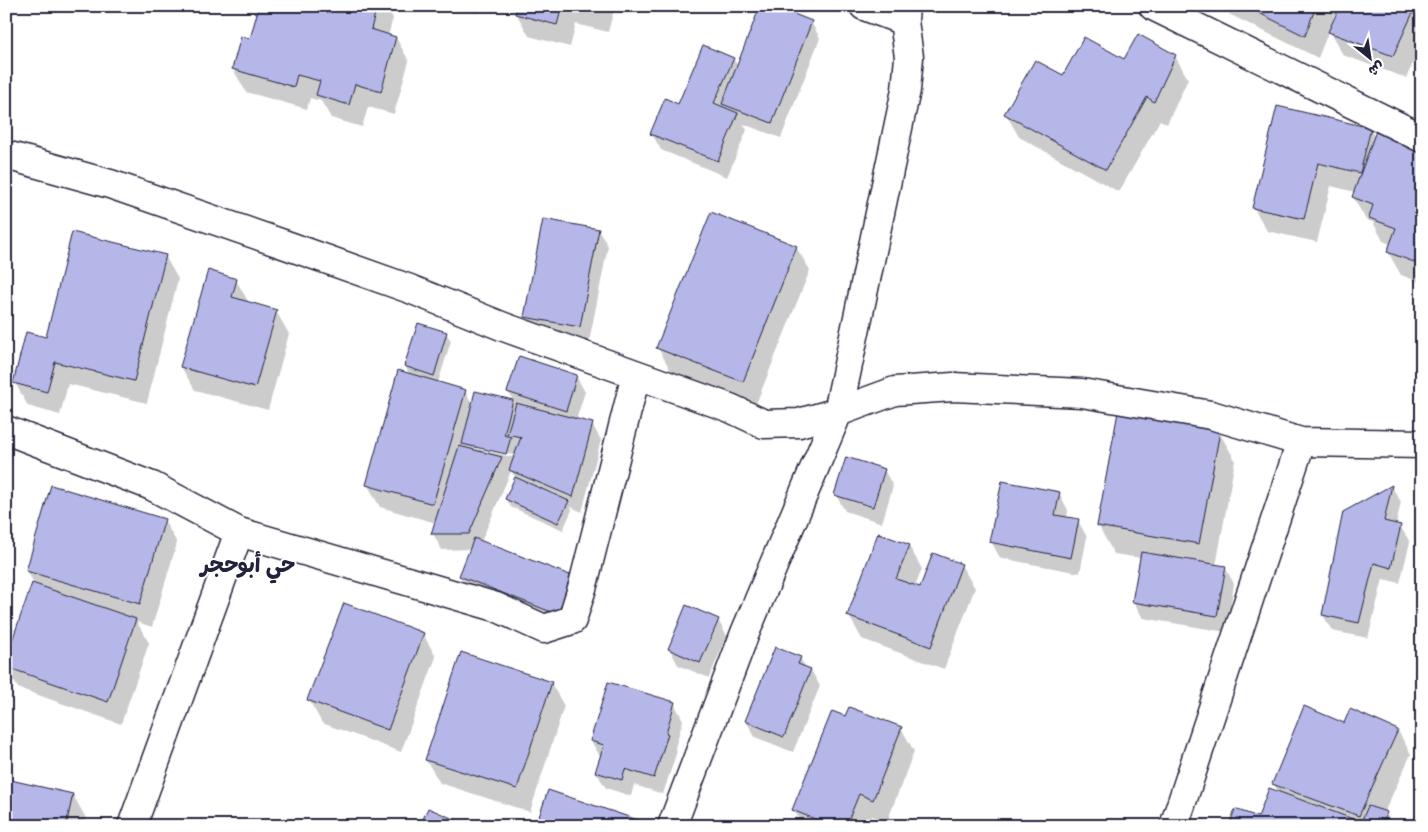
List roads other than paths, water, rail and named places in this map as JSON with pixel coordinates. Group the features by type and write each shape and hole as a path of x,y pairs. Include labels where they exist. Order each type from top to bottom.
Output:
{"street":[{"path":"672,826 744,634 838,412 906,90 909,57 904,14 864,6"},
{"path":"1153,6 1422,138"},
{"path":"6,156 110,184 286,244 410,289 504,327 730,408 764,424 799,423 838,412 895,391 944,388 1082,393 1211,415 1301,442 1422,444"},
{"path":"6,430 152,486 239,532 496,607 544,629 572,620 583,586 636,375"},
{"path":"1174,826 1301,442"},
{"path":"132,826 239,532"}],"district":[{"name":"حي أبوحجر","path":"248,565"}]}
